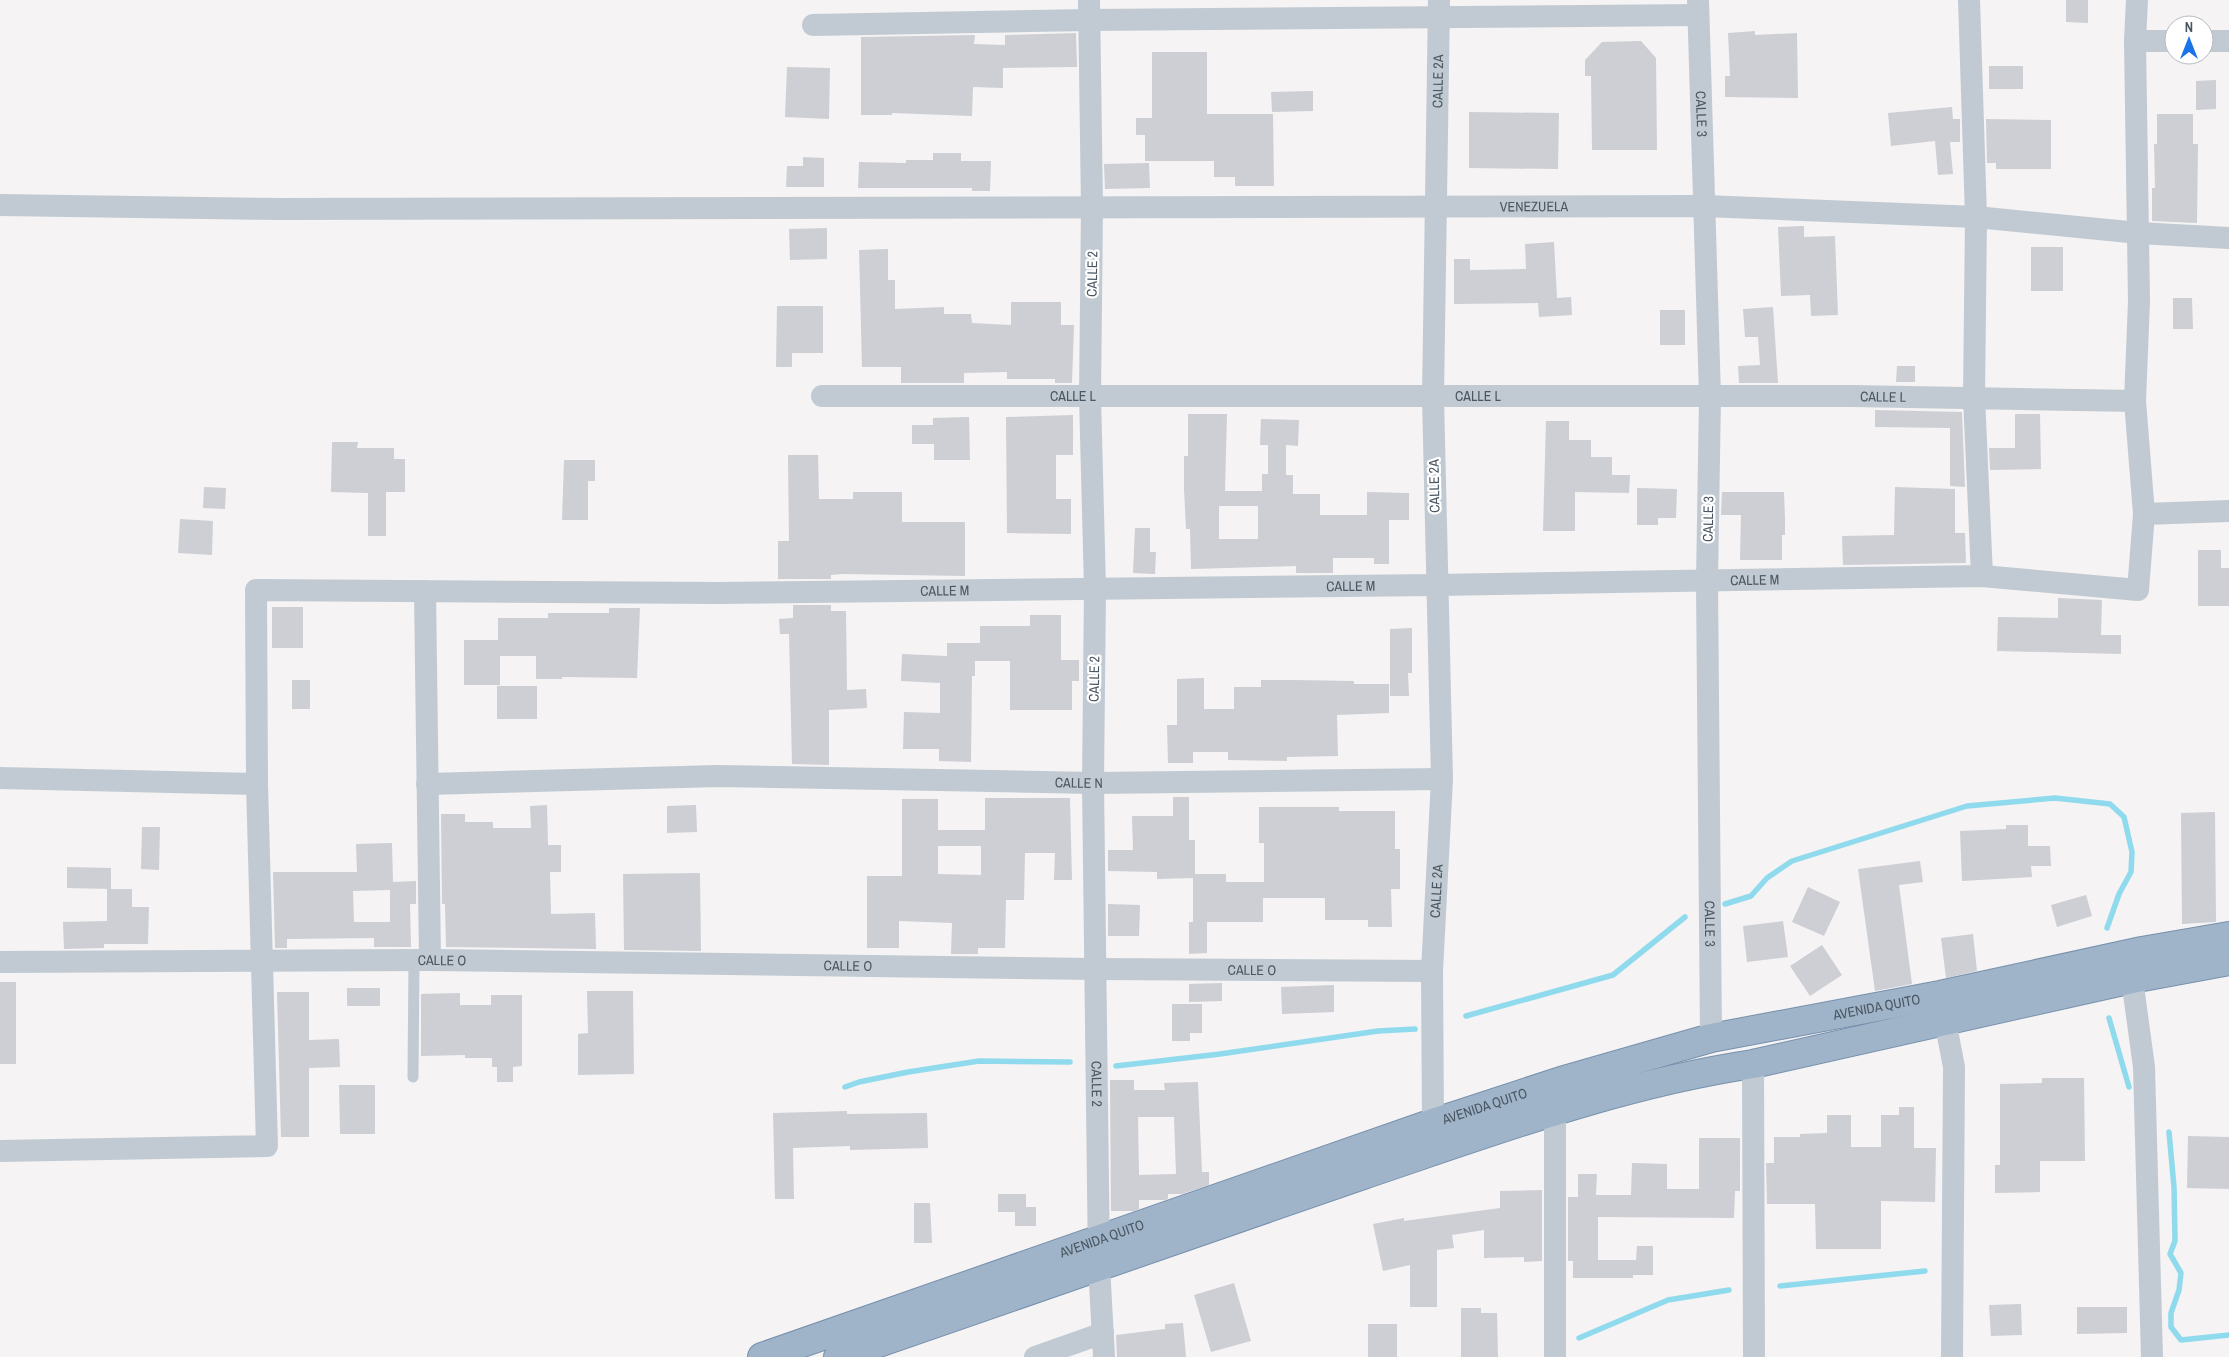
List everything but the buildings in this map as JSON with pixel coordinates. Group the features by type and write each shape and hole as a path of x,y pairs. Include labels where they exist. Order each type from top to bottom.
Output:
{"highway":[{"name":"AVENIDA QUITO","path":"762,1357 1100,1238 1433,1123 1561,1081 1711,1038 1940,995 2142,951 2229,936"},
{"name":"AVENIDA QUITO","path":"838,1357 1100,1265 1555,1110 1713,1070 1753,1064 2132,979 2229,961"}],"street":[{"path":"1969,0 1976,217 1974,398 1982,576"},
{"path":"2137,0 2135,42 2139,300 2135,400 2144,514 2229,511"},
{"path":"813,25 1089,10 1698,8"},
{"name":"CALLE 3","path":"1698,8 1710,396 1707,582 1711,1038"},
{"name":"CALLE 2A","path":"1433,1123 1432,971 1442,779 1433,397 1439,9"},
{"name":"CALLE 2","path":"1089,10 1092,208 1090,397 1094,588 1093,783 1095,969 1100,1265 1104,1357"},
{"path":"2135,42 2164,41"},
{"path":"2214,41 2229,41"},
{"name":"VENEZUELA","path":"0,205 280,209 1704,206 1976,217 2139,233 2229,238"},
{"name":"CALLE L","path":"822,396 1710,396 2135,400"},
{"name":"CALLE M","path":"257,784 256,590 718,593 1436,586 1982,576 2138,590 2144,514"},
{"path":"422,960 427,784 425,591"},
{"name":"CALLE N","path":"427,784 718,776 1093,783 1442,779"},
{"path":"0,778 257,784 263,962 266,1146 0,1151"},
{"name":"CALLE O","path":"0,962 422,960 1095,969 1432,971"},
{"path":"2132,979 2144,1067 2152,1357"},
{"path":"1945,1020 1954,1067 1952,1357"},
{"path":"1753,1064 1754,1357"},
{"path":"1555,1110 1555,1357"},
{"path":"1035,1357 1103,1334"}],"lane":[{"path":"413,1077 422,960"}],"waterway":[{"path":"1725,904 1751,896 1767,878 1792,861 1967,806 2055,798 2110,804 2124,817 2132,852 2131,872 2119,894 2107,928"},
{"path":"1466,1016 1613,975 1685,917"},
{"path":"2109,1018 2129,1087"},
{"path":"1116,1066 1220,1054 1378,1031 1415,1029"},
{"path":"845,1087 859,1082 908,1072 979,1061 1070,1062"},
{"path":"2169,1132 2174,1187 2175,1241 2170,1254 2181,1273 2179,1290 2171,1313 2171,1327 2181,1340 2229,1335"},
{"path":"1780,1286 1925,1271"},
{"path":"1579,1338 1668,1300 1729,1290"}]}
